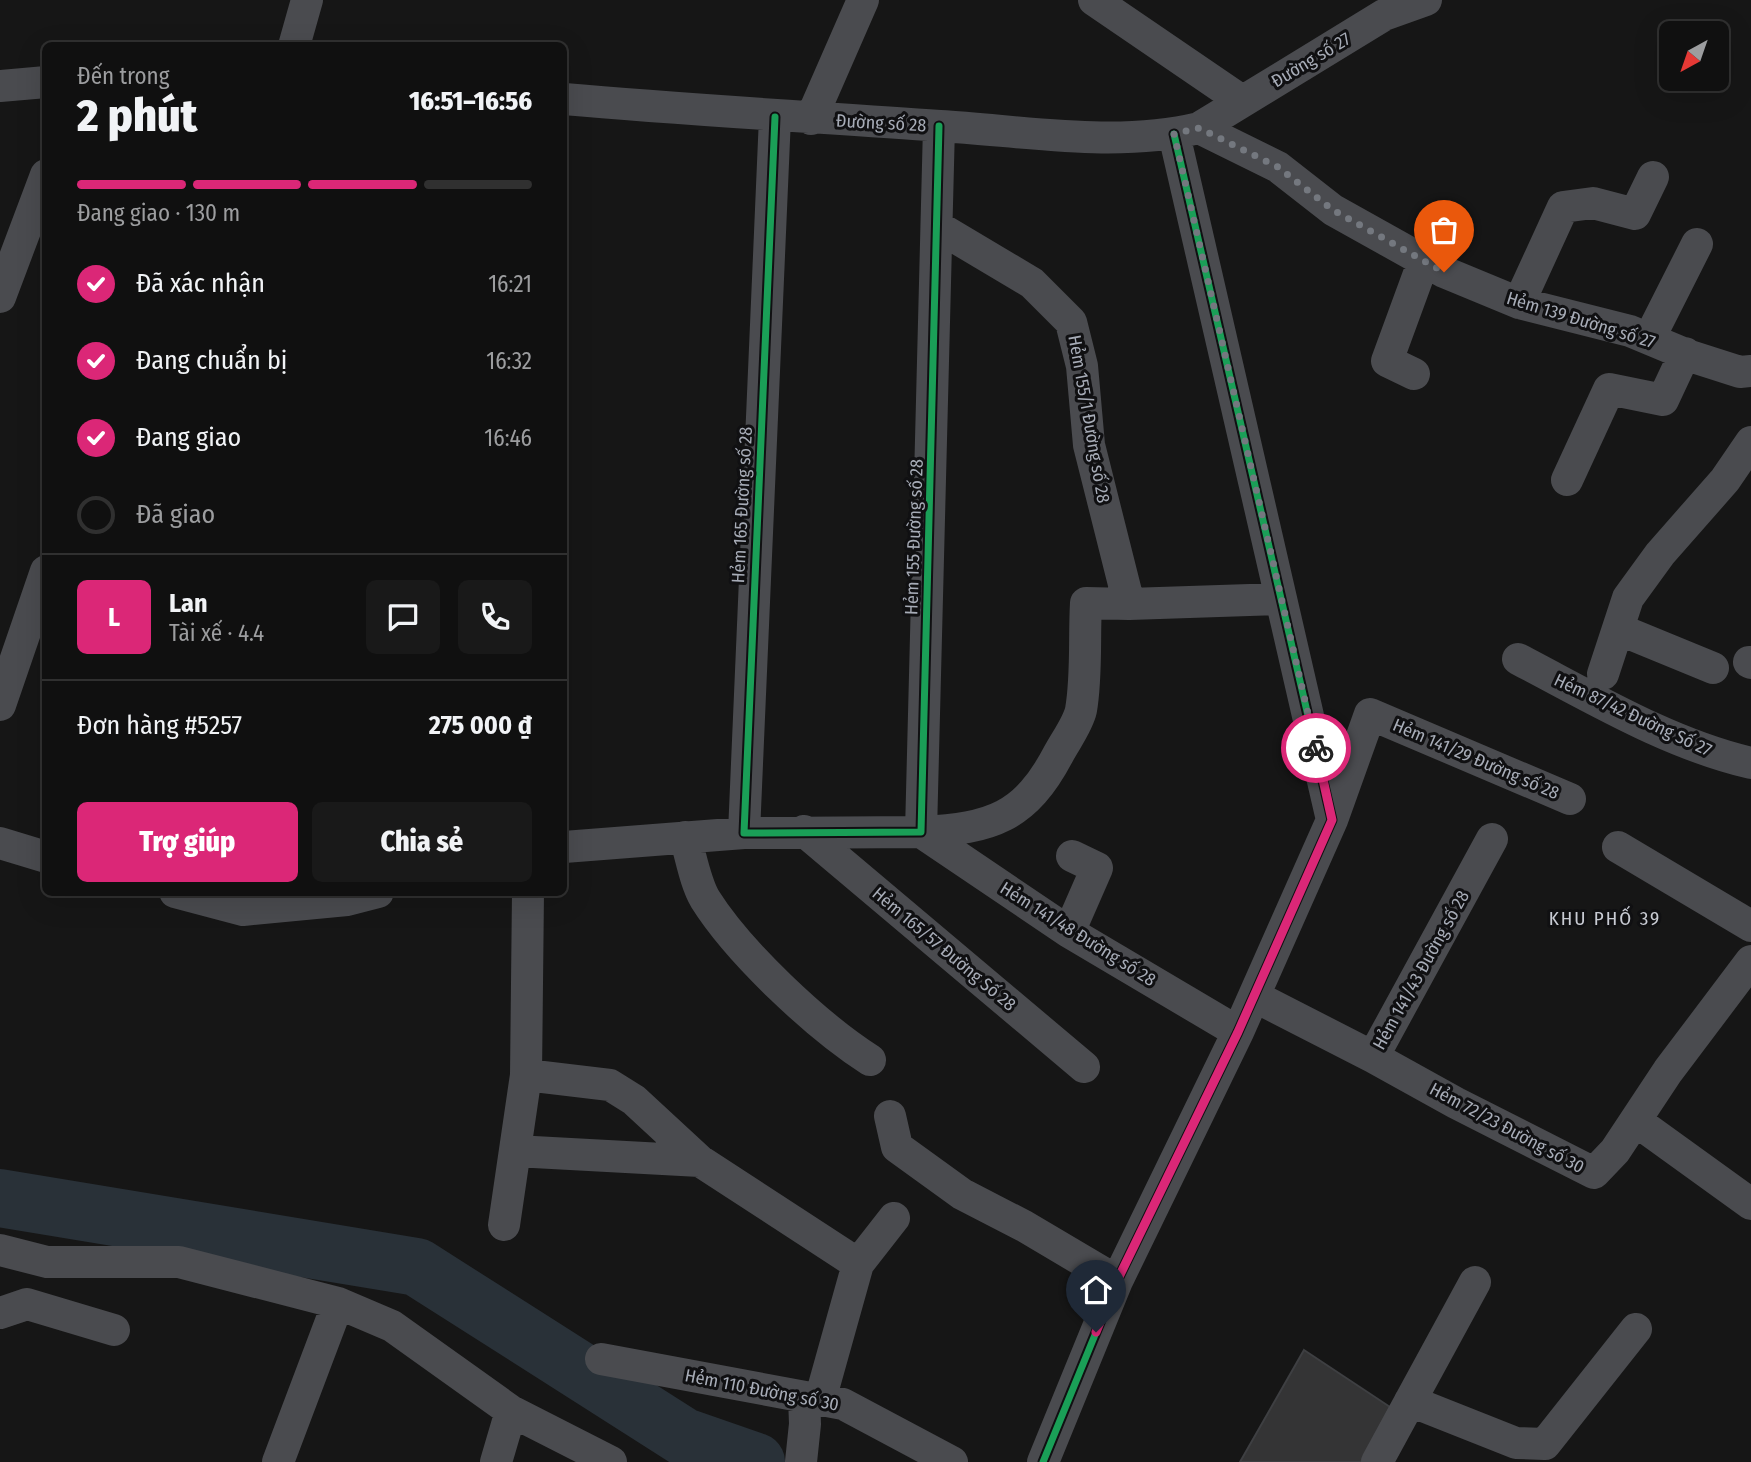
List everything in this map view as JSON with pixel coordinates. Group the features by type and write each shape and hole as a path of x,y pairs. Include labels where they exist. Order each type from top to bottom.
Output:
{"street":[{"path":"295,42 307,0"},
{"path":"811,119 863,0"},
{"path":"1094,0 1242,101"},
{"name":"Đường số 27","path":"1186,131 1242,101 1381,7 1426,0"},
{"path":"0,86 42,82"},
{"name":"Đường số 28","path":"567,99 775,117 1072,136 1186,131"},
{"name":"Hẻm 165 Đường số 28","path":"744,833 775,117"},
{"name":"Hẻm 155 Đường số 28","path":"921,832 939,126"},
{"path":"1044,1462 1117,1281 1238,1032 1332,820 1281,599 1186,131"},
{"name":"Hẻm 139 Đường số 27","path":"1186,131 1278,167 1333,210 1424,260 1519,303 1630,331 1740,372 1751,371"},
{"path":"1519,303 1563,207 1593,203 1635,214 1653,177"},
{"path":"0,297 42,186"},
{"name":"Hẻm 155/1 Đường số 28","path":"937,227 1032,283 1071,322 1082,366 1089,445 1129,604"},
{"path":"1649,339 1697,244"},
{"path":"1414,374 1387,361 1424,260"},
{"path":"1567,480 1609,389 1663,400 1685,353"},
{"path":"1603,674 1628,598 1660,554 1725,480 1751,442"},
{"path":"0,705 35,637 42,595"},
{"path":"567,847 744,833 921,832 970,829 1002,817 1027,801 1045,780 1080,711 1086,603 1281,599"},
{"path":"1618,629 1713,668"},
{"name":"Hẻm 87/42 Đường Số 27","path":"1518,659 1640,721 1718,755 1751,763"},
{"name":"Hẻm 141/29 Đường số 28","path":"1332,820 1370,714 1570,799"},
{"name":"Hẻm 165/57 Đường Số 28","path":"804,831 1084,1068"},
{"name":"Hẻm 141/48 Đường số 28","path":"921,832 1069,932 1238,1032"},
{"path":"685,838 704,897 732,934 807,1012 844,1043 870,1060"},
{"name":"Hẻm 141/43 Đường số 28","path":"1254,996 1373,1057 1492,839"},
{"path":"0,844 42,856"},
{"path":"1618,847 1751,926"},
{"path":"1069,932 1097,868 1072,856"},
{"path":"190,896 243,910 347,897"},
{"path":"504,1225 526,1075 528,896"},
{"name":"Hẻm 72/23 Đường số 30","path":"1373,1057 1456,1103 1594,1173 1615,1151 1668,1071 1751,961"},
{"path":"526,1075 610,1085 634,1100 700,1161 858,1264"},
{"path":"890,1116 897,1147 962,1194 1117,1281"},
{"path":"1636,1121 1751,1204"},
{"path":"515,1150 700,1161"},
{"path":"801,1459 812,1399 858,1264 894,1218"},
{"path":"0,1250 47,1262 179,1262 338,1303 392,1326 511,1411 611,1462"},
{"path":"1377,1462 1475,1282"},
{"path":"278,1462 338,1303"},
{"path":"0,1313 27,1304 114,1330"},
{"path":"1410,1401 1516,1443 1545,1444 1636,1329"},
{"name":"Hẻm 110 Đường số 30","path":"601,1359 843,1404 952,1462"},
{"path":"496,1462 511,1411"}],"building":[{"path":"1304,1350 1390,1407 1361,1462 1240,1462"}],"waterway":[{"path":"0,1198 417,1267 684,1437 756,1462"}],"cycle path":[{"path":"775,117 744,833 921,832 939,126"},
{"path":"1043,1462 1117,1281 1238,1032 1332,820 1174,134"}],"way so far":[{"path":"1316,748 1174,134 1199,128 1278,167 1333,210 1444,272"}],"district":[{"name":"KHU PHỐ 39","path":"1605,918"}],"route":[{"path":"1096,1332 1117,1281 1238,1032 1332,820 1316,748"}]}
